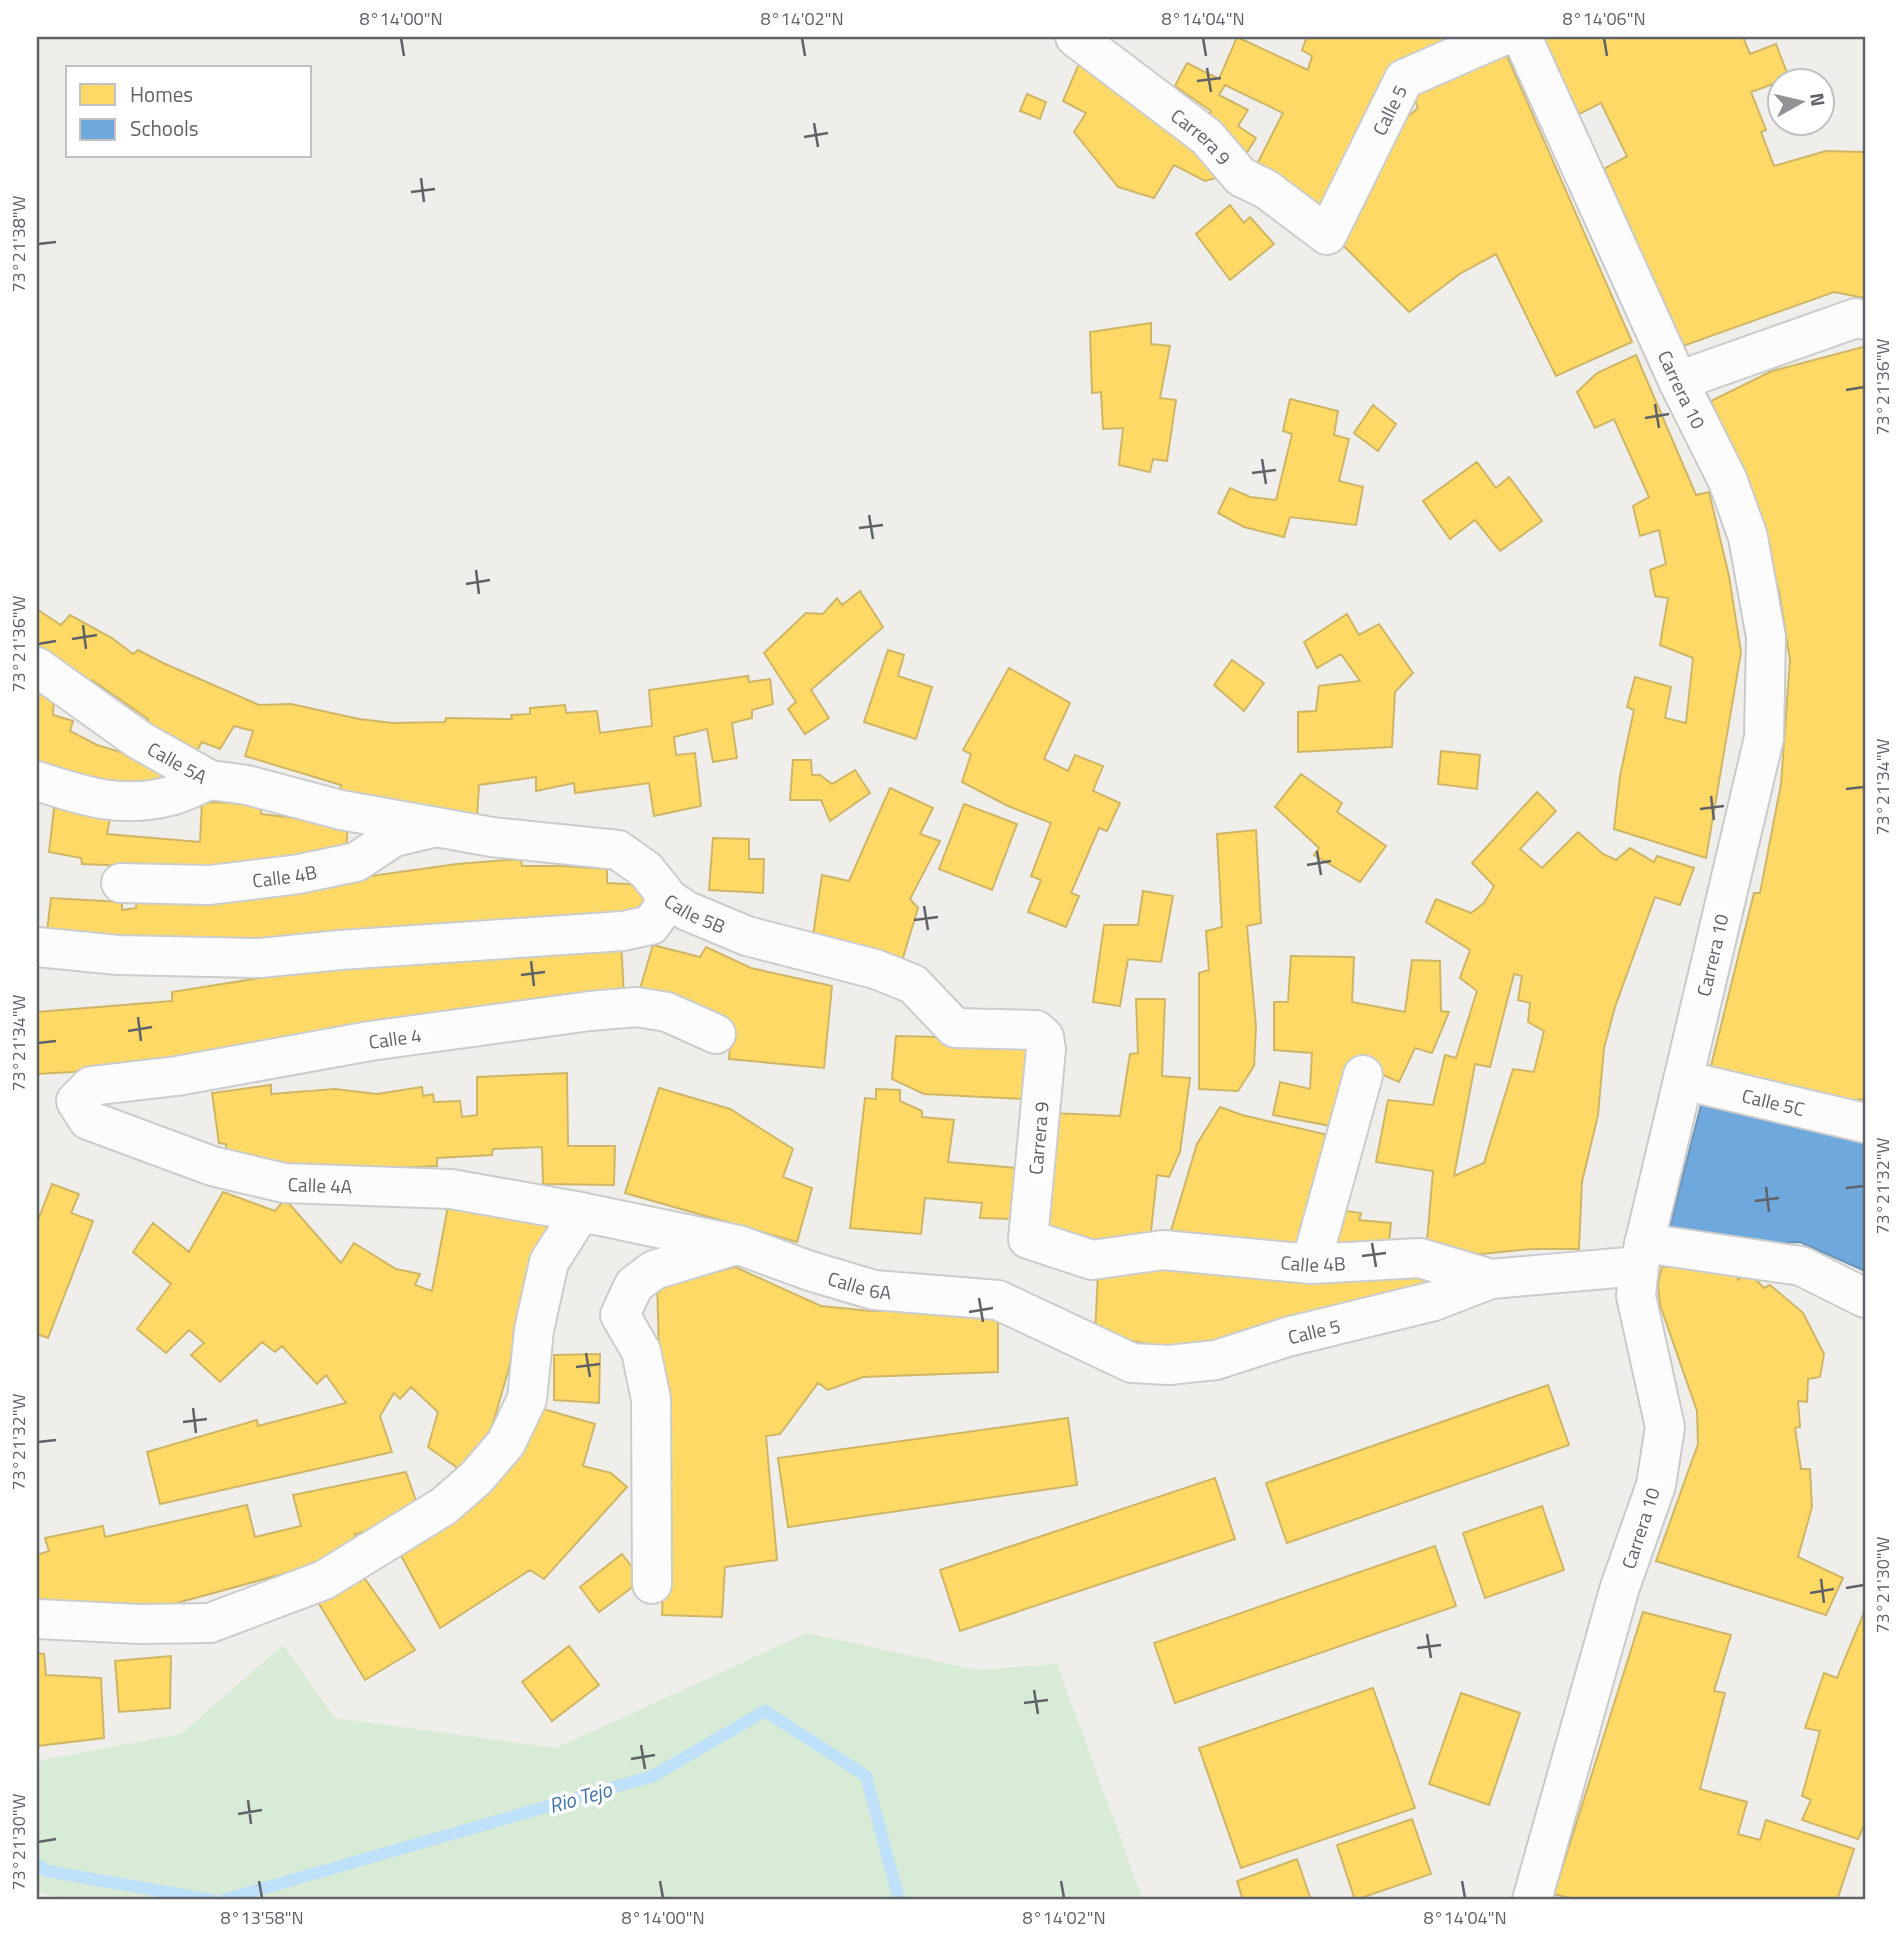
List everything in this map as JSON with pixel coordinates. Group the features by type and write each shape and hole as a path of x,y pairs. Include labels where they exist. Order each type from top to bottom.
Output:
{"street":[{"name":"Carrera 9","path":"1075,37 1206,136 1241,177 1266,189 1327,235"},
{"name":"Calle 5","path":"1327,235 1404,79 1500,37"},
{"name":"Carrera 10","path":"1522,37 1678,381 1728,481 1748,537 1766,637 1764,738 1642,1254 1636,1296 1665,1427 1656,1485 1620,1587 1532,1900"},
{"path":"1678,381 1856,318 1865,320"},
{"name":"Calle 5A","path":"37,667 139,740 210,780 247,785 341,810"},
{"path":"37,781 95,800 137,802 171,796 210,780"},
{"name":"Calle 5B","path":"341,810 492,837 618,850 646,870 669,899 687,911 747,936 875,969 913,984 955,1028 1036,1030 1044,1037"},
{"name":"Calle 4B","path":"121,883 210,885 299,874 356,862 394,837 438,827"},
{"path":"37,947 118,955 260,958 623,931 650,925 669,899"},
{"name":"Calle 4","path":"76,1101 91,1086 177,1076 370,1041 590,1011 638,1007 667,1012 716,1034"},
{"name":"Carrera 9","path":"1028,1239 1046,1049 1044,1037"},
{"path":"1311,1264 1363,1075"},
{"name":"Calle 5C","path":"1683,1080 1865,1123"},
{"name":"Calle 4A","path":"76,1101 88,1120 212,1166 284,1183 451,1189 581,1212"},
{"path":"37,1619 140,1624 210,1623 324,1580 444,1506 476,1478 506,1443 527,1399 534,1329 549,1262 581,1212"},
{"name":"Calle 6A","path":"581,1212 739,1245 810,1271 874,1290 998,1300 1132,1363"},
{"name":"Calle 4B","path":"1028,1239 1092,1260 1163,1250 1311,1264 1420,1258 1491,1279 1642,1254 1801,1266 1865,1298"},
{"path":"652,1584 651,1399 641,1351 620,1315 634,1285 654,1269 739,1245"},
{"name":"Calle 5","path":"1132,1363 1169,1365 1216,1360 1287,1337 1434,1301 1491,1279"}],"green space":[{"path":"807,1633 977,1670 1057,1664 1143,1900 66,1900 37,1891 37,1761 181,1734 283,1645 335,1718 556,1748"}],"building: Homes":[{"path":"1237,37 1308,70 1312,56 1302,50 1307,37 1476,37 1397,71 1324,224 1252,174 1283,113 1225,85 1219,95 1248,110 1238,126 1256,138 1239,165 1204,128 1211,111 1175,86 1187,63 1219,79"},
{"path":"1541,37 1743,37 1750,54 1776,44 1784,66 1766,66 1766,86 1751,92 1766,130 1761,132 1774,166 1826,151 1865,152 1865,298 1834,292 1683,346 1604,169 1627,156 1601,103 1575,116"},
{"path":"1503,47 1632,342 1556,376 1496,254 1461,273 1409,312 1338,240 1392,130 1418,108 1411,91"},
{"path":"1081,59 1231,174 1205,181 1174,165 1154,198 1118,187 1074,132 1086,113 1063,101"},
{"path":"1027,94 1046,102 1040,119 1020,111"},
{"path":"1230,205 1244,223 1250,217 1274,244 1230,280 1196,234"},
{"path":"1151,323 1151,344 1170,346 1160,398 1176,400 1167,461 1153,459 1150,472 1119,465 1123,428 1103,429 1101,392 1092,393 1090,332"},
{"path":"1865,347 1865,1099 1799,1104 1708,1078 1754,893 1760,893 1781,784 1790,660 1779,591 1753,510 1711,401 1772,371"},
{"path":"1636,355 1696,495 1709,492 1729,576 1741,652 1706,858 1614,829 1620,776 1634,710 1627,707 1635,677 1671,687 1665,718 1686,723 1693,658 1660,645 1668,598 1655,596 1650,570 1666,564 1659,530 1640,536 1633,506 1649,497 1614,419 1595,428 1577,392 1597,373"},
{"path":"1290,399 1338,411 1334,435 1349,439 1339,481 1363,487 1356,525 1290,517 1284,537 1244,527 1218,513 1230,488 1250,497 1276,500 1292,434 1283,431"},
{"path":"1373,405 1396,424 1378,451 1354,433"},
{"path":"1477,462 1496,488 1509,477 1542,521 1500,551 1475,520 1450,539 1423,501"},
{"path":"860,591 883,627 811,690 829,718 805,734 788,709 796,702 764,653 806,613 823,614 837,598 842,605"},
{"path":"38,610 61,625 70,615 112,638 133,654 138,650 259,705 291,704 359,719 393,723 445,722 446,718 512,719 511,715 530,714 530,708 565,705 566,713 597,711 600,733 652,726 649,690 748,676 749,682 770,679 773,704 752,710 752,718 732,723 737,758 713,762 707,729 674,737 676,755 695,753 701,806 654,816 649,783 575,793 574,783 536,791 536,777 479,785 477,818 339,798 341,785 245,756 253,731 234,726 220,749 202,742 196,752 145,729 148,719 92,680 85,688 37,657"},
{"path":"1347,614 1359,635 1379,624 1413,673 1395,692 1392,747 1298,752 1298,712 1316,711 1319,686 1360,681 1341,654 1317,668 1304,642"},
{"path":"888,650 904,655 898,676 932,687 916,739 864,722"},
{"path":"1232,660 1264,683 1244,711 1214,685"},
{"path":"1009,668 1070,703 1044,759 1068,771 1075,755 1103,766 1093,791 1120,803 1107,831 1099,828 1071,893 1079,896 1066,927 1028,912 1041,880 1031,876 1051,823 1008,806 962,782 971,754 963,750"},
{"path":"37,693 54,694 53,715 73,721 70,731 97,745 120,752 126,749 186,779 163,789 37,773"},
{"path":"1441,751 1480,755 1477,789 1438,784"},
{"path":"793,760 811,760 812,775 820,775 832,784 855,770 870,793 830,821 821,800 790,800"},
{"path":"1301,774 1342,803 1337,812 1386,846 1360,882 1314,855 1319,848 1275,807"},
{"path":"890,788 933,808 920,834 940,841 910,899 918,908 902,961 812,942 822,875 849,881"},
{"path":"1537,792 1556,811 1520,849 1542,868 1578,832 1603,854 1616,860 1630,848 1654,862 1657,856 1694,868 1680,905 1655,897 1615,1007 1604,1048 1598,1115 1582,1182 1579,1249 1531,1249 1471,1255 1322,1255 1331,1209 1361,1213 1359,1220 1391,1223 1389,1242 1427,1241 1433,1171 1376,1162 1388,1100 1433,1105 1445,1055 1456,1058 1477,991 1460,978 1470,950 1426,922 1436,899 1471,913 1484,903 1494,886 1472,863","holes":["1514,974 1522,976 1518,1000 1530,1003 1528,1022 1544,1031 1534,1072 1513,1069 1484,1163 1454,1176 1475,1064 1490,1067"]},
{"path":"55,800 111,813 107,834 200,842 202,802 261,804 261,814 348,824 346,851 205,869 82,864 81,858 49,852"},
{"path":"964,804 1017,824 992,890 939,869"},
{"path":"1256,830 1261,923 1247,926 1256,1027 1254,1066 1238,1091 1199,1089 1199,973 1209,970 1206,931 1222,927 1217,834"},
{"path":"713,838 749,839 749,859 764,859 763,893 709,890"},
{"path":"521,859 522,866 607,869 607,883 644,885 645,918 244,945 47,931 51,898 122,902 122,910 136,908 137,894 364,877 457,864"},
{"path":"1143,891 1173,896 1161,962 1128,959 1120,1006 1093,1002 1104,925 1138,925"},
{"path":"621,941 624,996 262,1052 37,1074 37,1012 172,1001 172,992 260,978 261,972"},
{"path":"653,945 700,957 706,947 751,968 832,986 824,1068 729,1059 732,1024 639,992"},
{"path":"1291,956 1354,957 1352,1002 1405,1012 1412,960 1440,961 1441,1011 1449,1012 1432,1053 1415,1048 1399,1082 1356,1063 1331,1126 1273,1115 1280,1082 1310,1089 1312,1053 1274,1050 1274,1002 1288,1002"},
{"path":"1136,999 1165,999 1162,1076 1190,1078 1180,1152 1169,1177 1157,1175 1150,1241 1089,1249 1041,1237 1052,1113 1120,1116 1130,1054 1138,1053"},
{"path":"896,1036 1030,1039 1024,1099 924,1094 892,1079"},
{"path":"567,1073 568,1146 615,1146 614,1185 543,1184 542,1147 493,1149 492,1155 437,1158 437,1166 276,1174 227,1165 226,1144 219,1143 212,1093 271,1085 271,1094 335,1089 377,1094 422,1087 423,1096 433,1094 434,1102 460,1101 462,1117 477,1115 477,1077"},
{"path":"659,1088 730,1109 793,1149 783,1177 812,1188 797,1242 625,1193"},
{"path":"876,1089 900,1090 900,1101 922,1111 922,1117 954,1120 948,1162 1017,1168 1012,1219 980,1218 982,1203 925,1198 921,1234 850,1228 865,1098 876,1099"},
{"path":"1220,1107 1242,1115 1328,1135 1295,1256 1168,1241 1197,1144"},
{"path":"52,1184 79,1194 71,1213 93,1221 48,1338 37,1334 37,1223"},
{"path":"223,1192 275,1211 285,1199 341,1263 354,1243 396,1269 420,1274 415,1285 432,1291 449,1201 555,1221 520,1318 492,1427 462,1471 428,1447 438,1412 411,1387 400,1399 394,1393 380,1416 392,1452 160,1504 147,1452 257,1420 258,1426 346,1403 326,1375 317,1384 282,1346 275,1352 262,1342 220,1382 191,1355 204,1343 189,1330 166,1353 137,1329 171,1284 133,1252 153,1223 189,1252"},
{"path":"735,1267 821,1306 871,1311 998,1310 998,1372 863,1377 828,1390 818,1383 780,1434 766,1436 777,1560 725,1567 722,1617 662,1615 670,1389 660,1388 657,1280 692,1278"},
{"path":"1172,1267 1434,1276 1433,1294 1213,1346 1170,1348 1095,1334 1098,1274"},
{"path":"1662,1267 1702,1267 1704,1272 1734,1268 1738,1280 1747,1271 1764,1288 1770,1285 1803,1313 1824,1354 1820,1377 1808,1379 1807,1402 1798,1401 1800,1427 1795,1428 1801,1469 1810,1469 1812,1507 1798,1557 1843,1578 1826,1615 1656,1561 1698,1444 1697,1411 1660,1305 1658,1284"},
{"path":"600,1354 599,1403 554,1400 554,1355"},
{"path":"1548,1385 1569,1445 1287,1543 1266,1483"},
{"path":"540,1408 595,1424 583,1466 611,1473 627,1487 544,1579 530,1570 440,1628 397,1548"},
{"path":"1068,1418 1077,1485 788,1527 778,1458"},
{"path":"406,1472 418,1507 373,1530 355,1534 357,1543 338,1559 140,1613 138,1604 79,1613 37,1612 37,1555 49,1551 45,1538 103,1526 105,1537 247,1505 255,1537 301,1526 293,1495"},
{"path":"1215,1478 1235,1539 960,1631 940,1570"},
{"path":"1542,1506 1564,1570 1485,1598 1463,1533"},
{"path":"1435,1546 1456,1606 1175,1703 1154,1643"},
{"path":"622,1554 642,1580 599,1612 580,1587"},
{"path":"363,1576 415,1650 365,1680 318,1602"},
{"path":"1865,1610 1865,1823 1858,1839 1802,1820 1811,1800 1802,1796 1820,1731 1805,1728 1824,1673 1837,1678"},
{"path":"1643,1612 1731,1635 1714,1691 1725,1693 1700,1789 1747,1802 1738,1834 1760,1840 1766,1820 1854,1849 1837,1900 1578,1900 1554,1894"},
{"path":"569,1646 599,1685 552,1721 522,1682"},
{"path":"37,1653 44,1654 46,1675 101,1678 104,1738 37,1746"},
{"path":"171,1656 170,1708 119,1712 115,1661"},
{"path":"1373,1688 1415,1808 1241,1868 1199,1748"},
{"path":"1461,1693 1520,1713 1489,1805 1429,1784"},
{"path":"1412,1819 1431,1874 1355,1900 1337,1845"},
{"path":"1297,1859 1311,1900 1243,1900 1237,1881"}],"building: Schools":[{"path":"1702,1101 1865,1141 1865,1271 1800,1242 1743,1245 1668,1234"}],"waterway":[{"name":"Rio Tejo","path":"223,1900 653,1776 765,1711 866,1776 899,1900"},
{"name":"Rio Tejo","path":"37,1864 47,1871 212,1900"}]}
